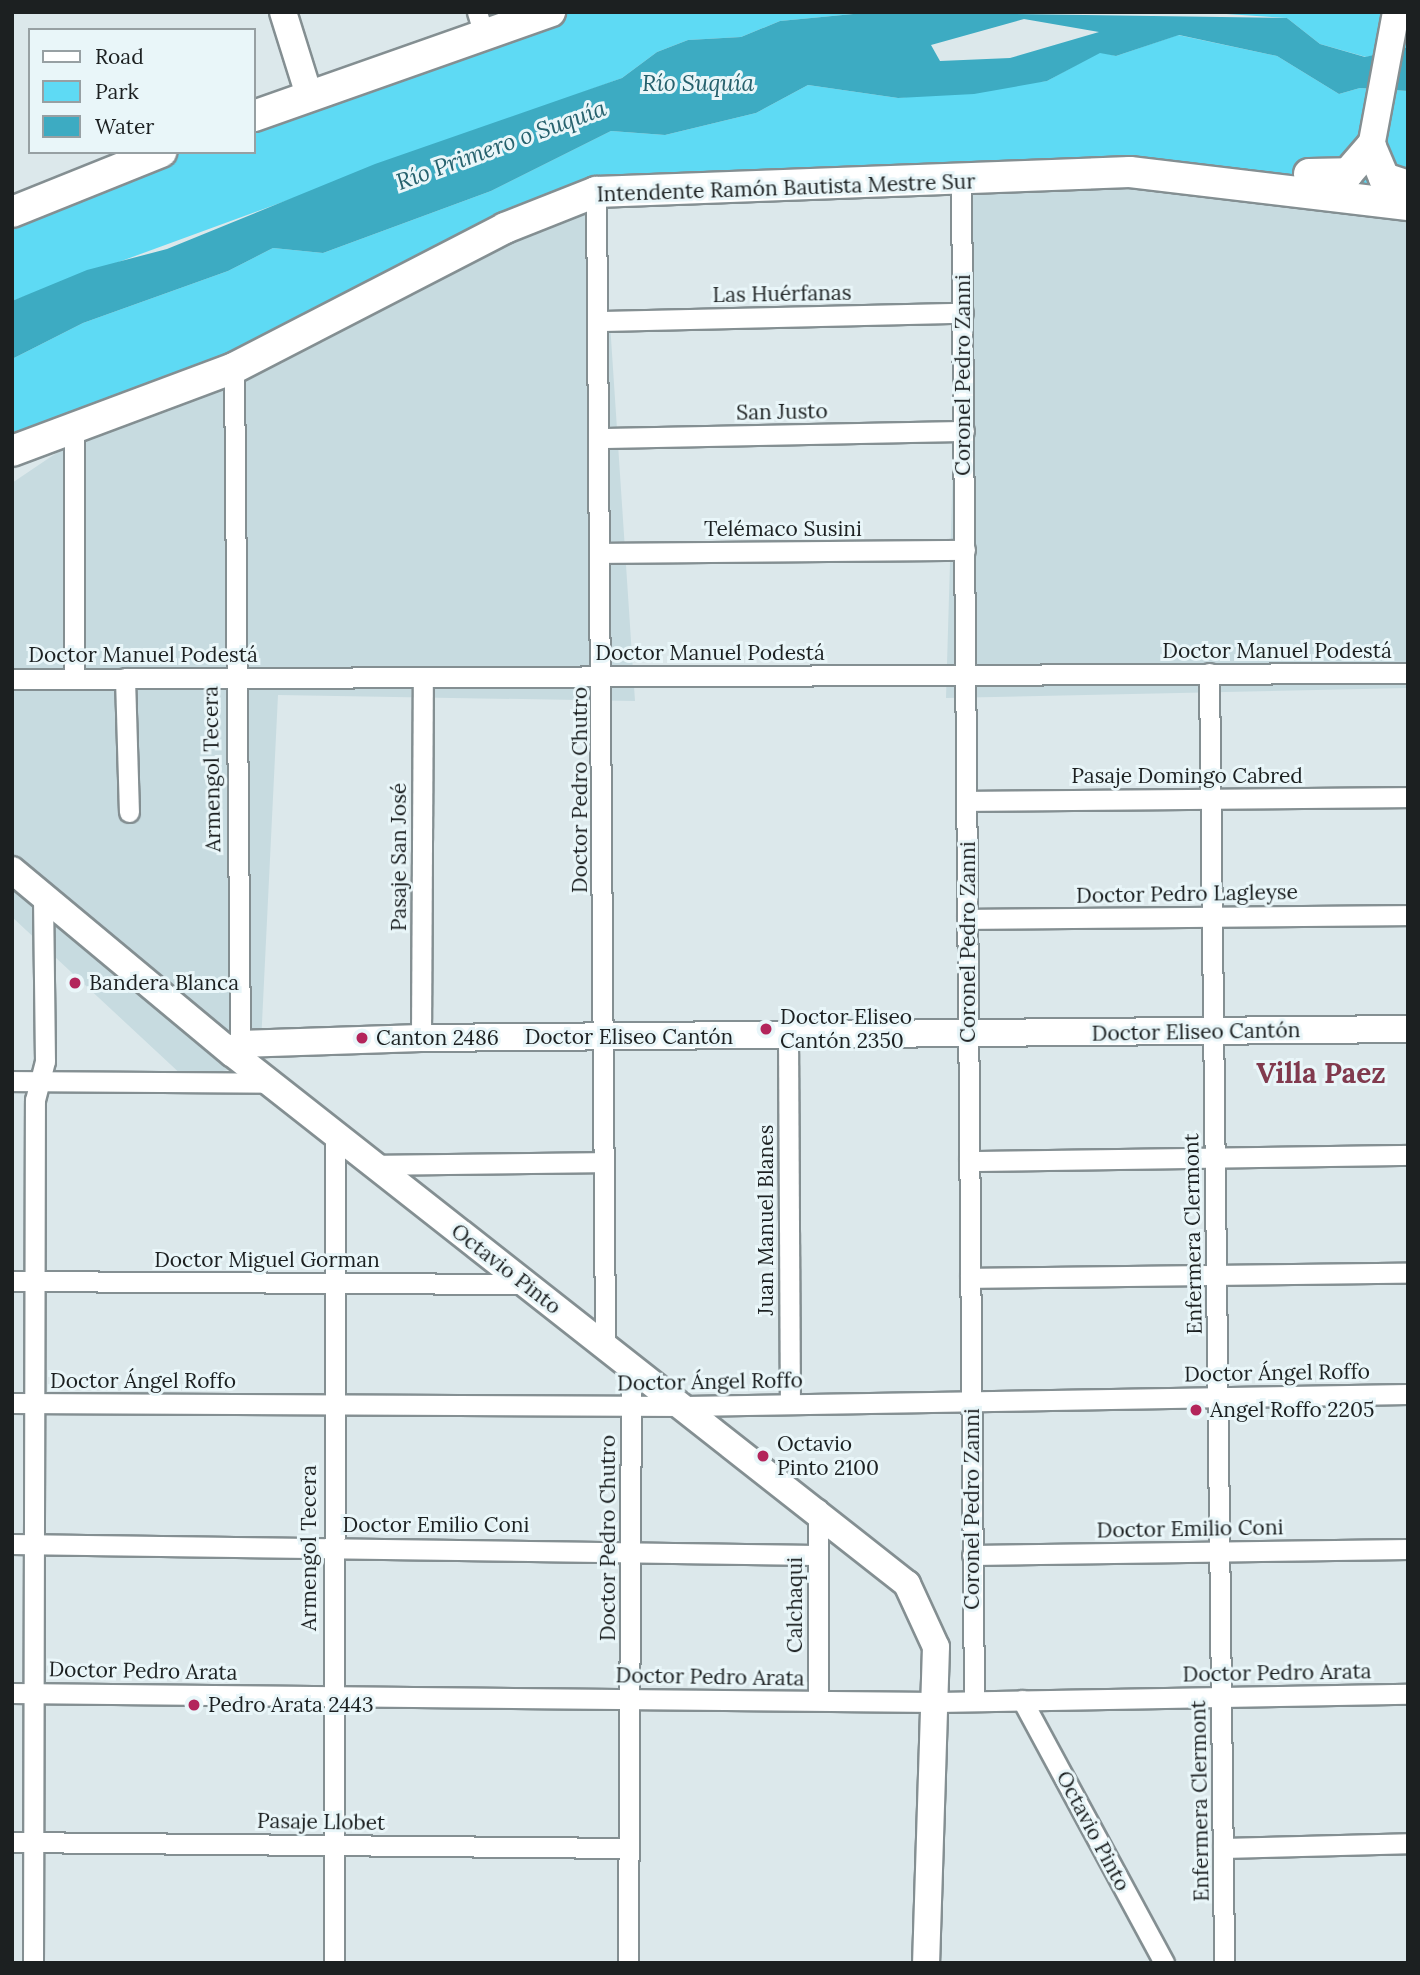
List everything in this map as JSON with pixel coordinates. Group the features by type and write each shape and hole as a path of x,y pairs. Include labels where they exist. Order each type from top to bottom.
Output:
{"main road":[{"path":"283,12 309,95"},
{"path":"256,115 480,23 550,12"},
{"path":"1396,12 1370,152 1384,178 1408,186"},
{"path":"918,183 946,168 1154,155 1335,176 1370,152"},
{"path":"12,212 156,154"},
{"name":"Intendente Ramón Bautista Mestre Sur","path":"12,451 61,435 234,368 505,228 596,192 961,183 1166,174 1408,205"},
{"name":"Intendente Ramón Bautista Mestre Sur","path":"12,468 61,435"},
{"name":"Octavio Pinto","path":"12,870 43,899 236,1049 270,1083 894,1571 921,1603 936,1647 937,1702"},
{"name":"Doctor Eliseo Cantón","path":"236,1049 421,1038 1408,1030"},
{"path":"926,1963 937,1702"}],"street":[{"name":"Coronel Pedro Zanni","path":"961,183 974,1701"},
{"name":"Doctor Pedro Chutro","path":"596,192 602,438 605,1345"},
{"name":"Las Huérfanas","path":"601,321 963,313"},
{"name":"Armengol Tecera","path":"234,368 236,1049"},
{"name":"San Justo","path":"602,438 964,431"},
{"path":"61,435 74,678"},
{"name":"Telémaco Susini","path":"602,553 965,550"},
{"name":"Enfermera Clermont","path":"1209,673 1224,1963"},
{"name":"Doctor Manuel Podestá","path":"12,679 1408,673"},
{"name":"Pasaje San José","path":"421,1038 423,677"},
{"path":"125,678 129,812"},
{"name":"Pasaje Domingo Cabred","path":"967,801 1408,797"},
{"path":"33,1963 34,1281 43,899"},
{"name":"Doctor Pedro Lagleyse","path":"967,919 1408,915"},
{"name":"Juan Manuel Blanes","path":"788,1035 790,1404"},
{"path":"12,1080 270,1083"},
{"name":"Armengol Tecera","path":"334,1963 331,1283 335,1134"},
{"path":"969,1161 1408,1155"},
{"path":"374,1165 604,1162"},
{"path":"970,1278 1408,1273"},
{"name":"Doctor Miguel Gorman","path":"12,1281 523,1283"},
{"name":"Doctor Pedro Chutro","path":"628,1963 631,1366"},
{"name":"Doctor Ángel Roffo","path":"12,1404 685,1406 1408,1394"},
{"name":"Calchaqui","path":"818,1509 818,1700"},
{"name":"Doctor Emilio Coni","path":"12,1544 630,1549 817,1555"},
{"name":"Doctor Emilio Coni","path":"972,1556 1408,1549"},
{"name":"Doctor Pedro Arata","path":"12,1693 937,1702 1408,1693"},
{"name":"Octavio Pinto","path":"1022,1700 1164,1963"},
{"name":"Pasaje Llobet","path":"12,1842 629,1848"},
{"path":"1223,1848 1408,1843"}],"shaded area":[{"path":"601,187 635,701 278,695 260,1064 185,1078 12,917 12,483 89,431"},
{"path":"1213,188 1408,217 1408,688 946,698 961,191"}],"green space":[{"path":"550,12 874,12 780,21 741,37 688,40 657,52 622,78 12,301 12,212 156,154 256,154 256,115"},
{"path":"1196,12 1408,12 1408,47 1366,57 1320,44 1287,18"},
{"path":"1178,35 1277,56 1339,94 1360,88 1408,91 1408,205 1179,174 596,192 390,289 12,451 12,359 83,323 228,271 273,248 323,253 491,191 611,131 665,135 756,113 808,85 898,98 1047,81 1100,52 1116,56"}],"water":[{"name":"Río Suquía","path":"874,12 1287,18 1320,44 1365,57 1408,47 1408,91 1360,88 1339,94 1277,56 1179,35 1116,56 1100,53 1047,81 974,94 898,98 808,85 756,113 665,135 611,131 491,191 323,253 273,248 228,271 83,323 12,359 12,301 87,270 167,249 375,164 622,78 657,52 688,40 741,37 780,21","holes":["1024,19 1099,32 1010,58 940,61 931,45"]}],"place":[{"name":"Bandera Blanca","path":"75,983"},
{"name":"Doctor Eliseo Cantón 2350","path":"766,1029"},
{"name":"Canton 2486","path":"362,1038"},
{"name":"Angel Roffo 2205","path":"1196,1410"},
{"name":"Octavio Pinto 2100","path":"763,1456"},
{"name":"Pedro Arata 2443","path":"194,1705"}],"district":[{"name":"Villa Paez","path":"1321,1073"}],"water label":[{"name":"Río Primero o Suquía","path":"501,145"}]}
